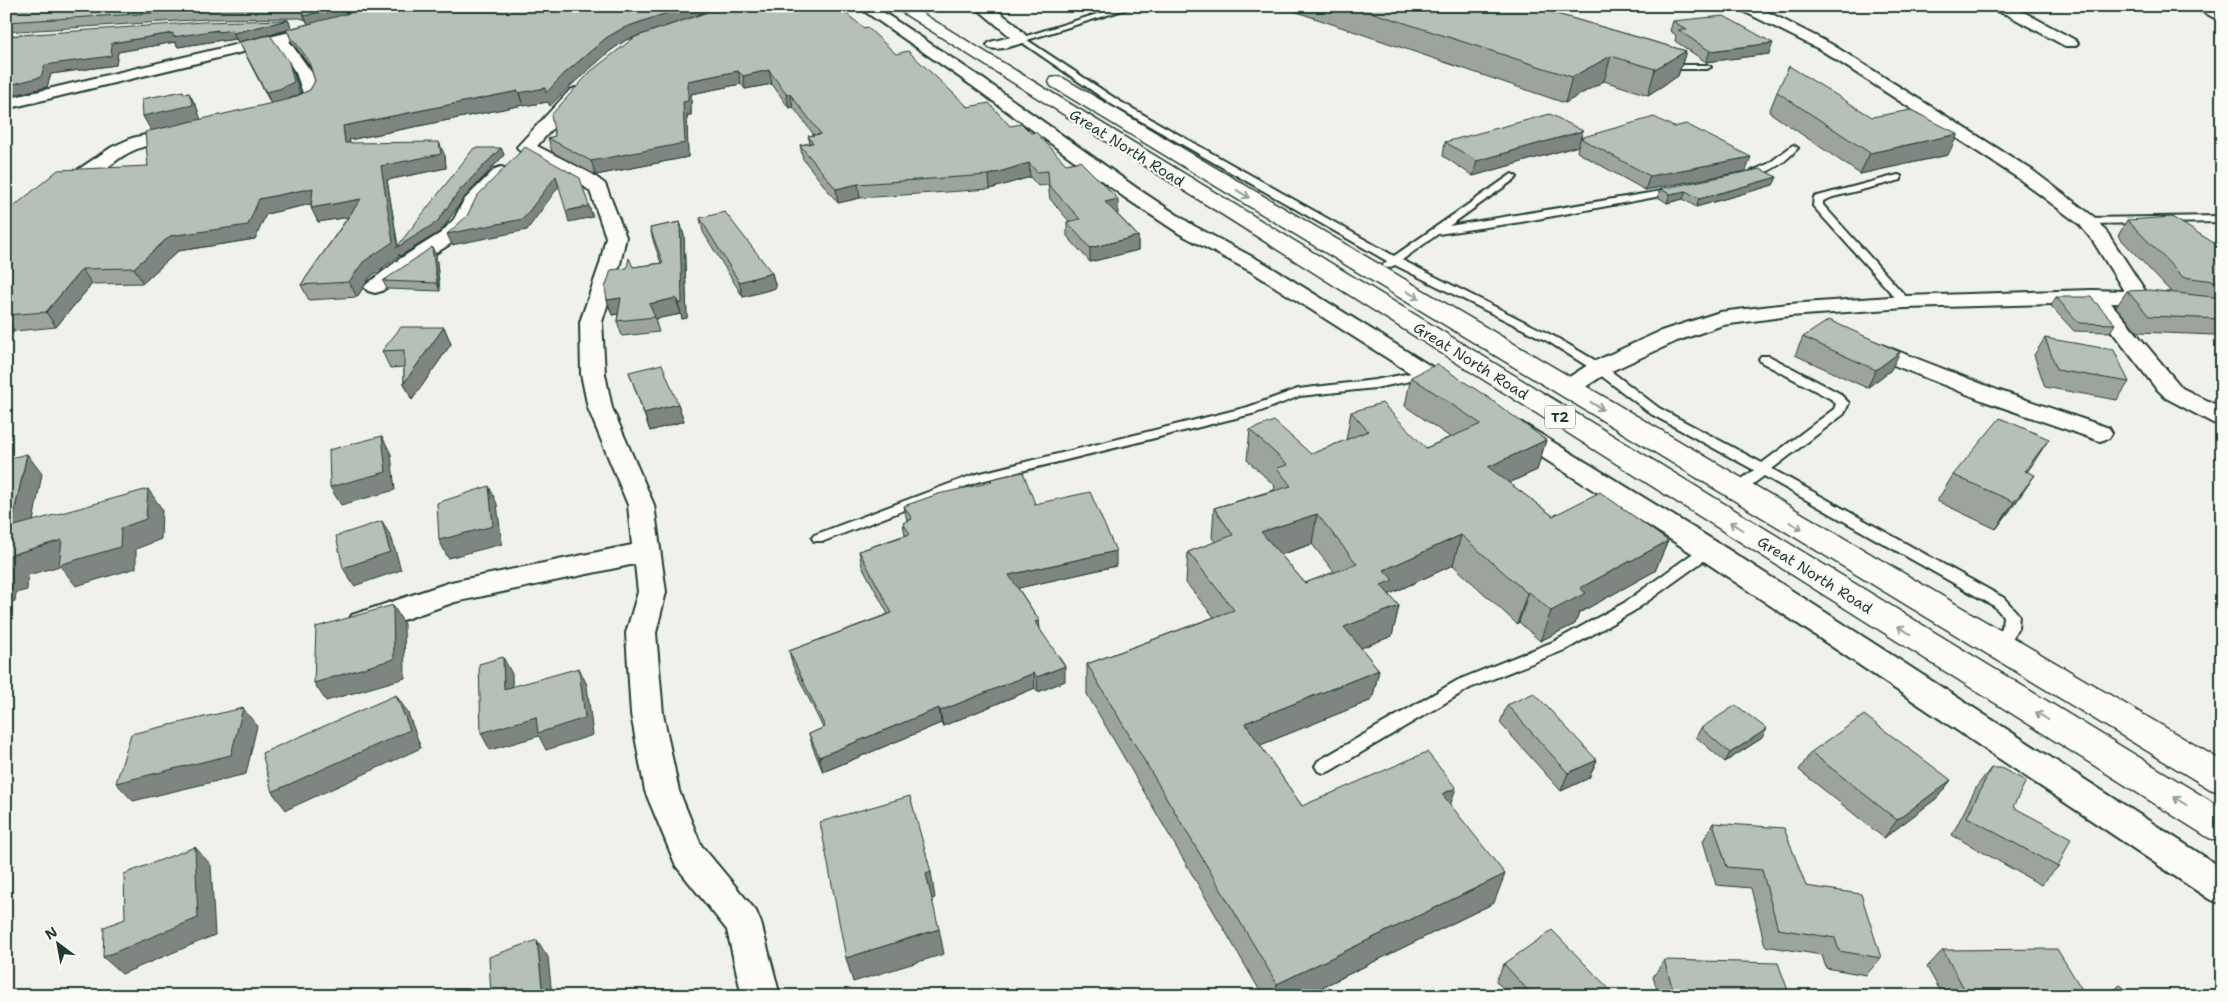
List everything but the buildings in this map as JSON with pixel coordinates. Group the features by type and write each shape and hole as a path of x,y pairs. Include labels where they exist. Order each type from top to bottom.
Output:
{"main road":[{"name":"Great North Road","path":"899,6 2222,827"},
{"name":"Great North Road","path":"932,6 995,45 1385,267 1568,388 1999,648 2222,779"}],"street":[{"path":"864,6 977,82 1124,188 1187,230 1259,268 1468,400"},
{"path":"981,6 1009,26 1021,39 995,45"},
{"path":"1744,6 1790,27 1826,47 2024,174 2087,221 2101,238 2139,298"},
{"path":"1996,6 2013,12 2070,43"},
{"path":"2199,6 2222,18"},
{"path":"6,104 280,32 340,22"},
{"path":"272,112 290,108 309,98 311,93 304,73 280,32"},
{"path":"375,287 408,262 448,237 463,221 471,204 526,147 564,103 592,78"},
{"path":"85,173 118,151 138,142 199,128"},
{"path":"526,147 585,178 598,188 616,237 610,264 591,322 593,374 600,408 641,505 652,592 641,633 647,714 662,791 688,855 743,923 762,996"},
{"path":"2092,296 2111,315 2163,382 2174,393 2222,418"},
{"path":"1568,388 1599,368 1669,336 1720,319 1789,310 1905,302 2092,296 2139,298 2222,308"},
{"path":"1789,310 1883,354 1992,396 2100,433"},
{"path":"1493,416 1708,550 2222,888"},
{"path":"347,628 451,592 647,552"}],"lane":[{"path":"1021,39 1132,6"},
{"path":"1021,39 1116,103 1385,267 1552,340 1599,368 1655,411 1999,602 2011,615 2010,628 1999,648"},
{"path":"1657,66 1670,68 1707,67"},
{"path":"1730,179 1749,175 1773,166 1787,156 1793,148"},
{"path":"1385,267 1439,231 1512,177"},
{"path":"1898,178 1818,199 1818,206 1905,302"},
{"path":"1439,231 1521,219 1684,188"},
{"path":"2087,221 2222,219"},
{"path":"1736,490 1840,411 1843,403 1835,396 1765,359"},
{"path":"819,538 973,479 1252,410 1298,393 1375,384 1427,374"},
{"path":"1324,766 1464,684 1561,646 1629,607 1708,550"}]}
